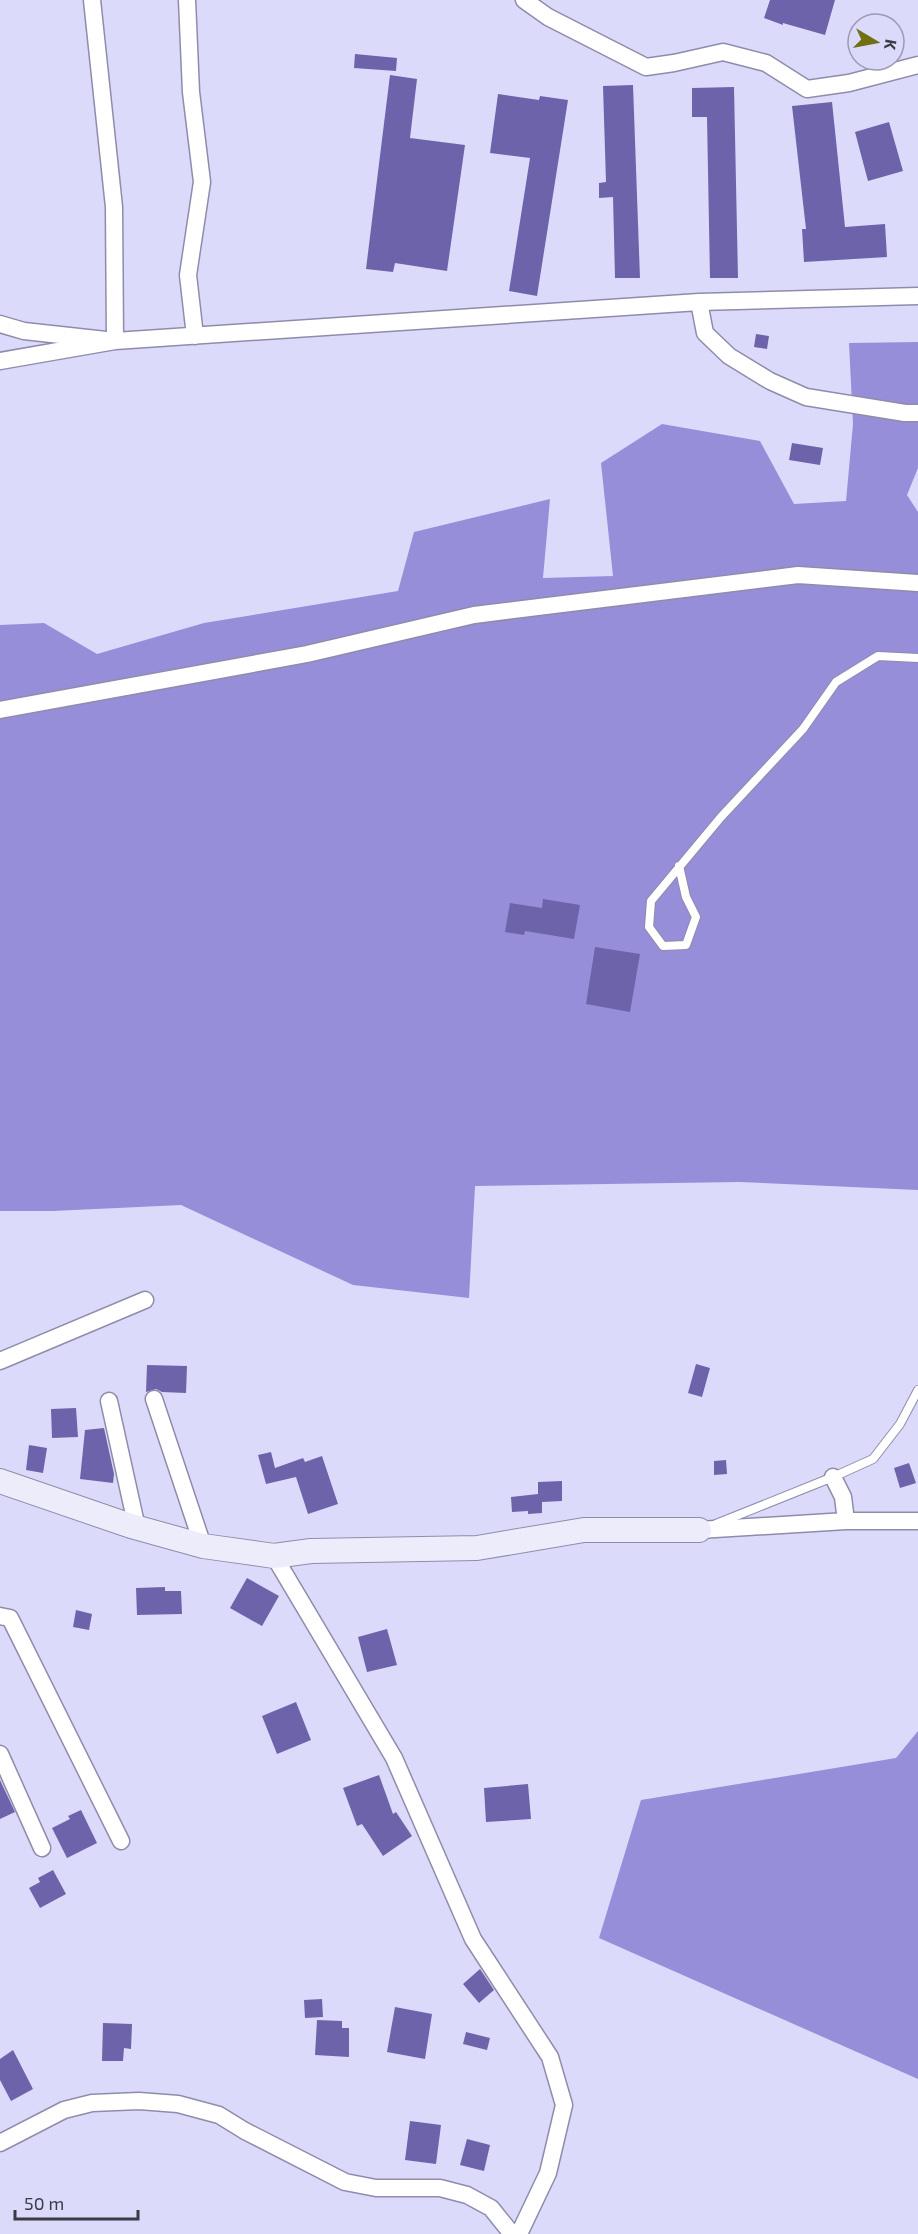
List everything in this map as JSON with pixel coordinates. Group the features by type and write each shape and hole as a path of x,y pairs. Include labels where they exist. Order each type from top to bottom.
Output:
{"street":[{"path":"92,0 114,207 115,341"},
{"path":"187,0 190,92 202,182 188,275 195,336"},
{"path":"524,0 548,17 646,66 674,63 723,52 766,63 807,89 849,83 918,65"},
{"path":"0,361 115,341 699,302 918,296"},
{"path":"699,302 705,333 729,356 770,381 806,397 905,413 918,413"},
{"path":"0,324 24,331 115,341"},
{"path":"0,710 307,654 474,615 798,575 918,583"},
{"path":"0,1360 144,1300"},
{"path":"154,1399 203,1546"},
{"path":"109,1401 137,1527"},
{"path":"832,1478 843,1497 846,1521"},
{"path":"0,1481 137,1527 203,1546 274,1556 311,1551 477,1548 584,1530 699,1530 846,1521 918,1521"},
{"path":"274,1556 394,1758 473,1939 550,2057 564,2105 548,2173 519,2234"},
{"path":"0,1616 10,1618 121,1841"},
{"path":"0,1754 42,1848"},
{"path":"1,2144 58,2113 92,2103 139,2101 178,2104 219,2115 345,2182 376,2188 440,2188 467,2195 491,2208 512,2234"}],"lane":[{"path":"679,866 686,897 696,918 686,945 663,946 649,927 651,901 679,866 721,817 803,729 836,682 878,656 918,658"},
{"path":"699,1530 832,1478 873,1459 900,1424 918,1390"}],"shaded area":[{"path":"918,342 918,468 907,495 918,512 918,1190 739,1182 475,1186 469,1298 353,1285 181,1205 0,1211 0,625 44,623 97,654 204,623 398,591 414,532 550,499 543,578 613,576 601,463 662,424 760,441 794,504 846,501 853,424 849,343"},
{"path":"918,1731 918,2079 599,1938 641,1800 896,1758"}],"building":[{"path":"770,0 835,0 825,35 764,18"},
{"path":"355,54 397,58 396,71 354,68"},
{"path":"390,75 417,79 410,138 465,145 447,271 395,263 393,272 366,269"},
{"path":"633,85 640,278 615,278 613,197 599,198 599,183 606,182 603,86"},
{"path":"734,87 738,278 710,278 707,117 692,117 692,88"},
{"path":"498,94 539,100 540,96 568,100 537,296 509,291 530,158 490,153"},
{"path":"832,102 845,227 885,224 887,257 804,262 802,229 806,229 792,106"},
{"path":"889,122 903,171 868,181 855,132"},
{"path":"756,334 769,336 767,349 754,347"},
{"path":"792,443 823,448 820,465 789,460"},
{"path":"543,899 580,905 574,939 525,931 524,935 505,932 510,903 542,908"},
{"path":"595,947 640,954 630,1012 586,1004"},
{"path":"696,1364 710,1368 702,1397 688,1393"},
{"path":"147,1365 187,1366 186,1393 162,1392 156,1389 146,1392"},
{"path":"76,1408 78,1437 52,1438 51,1409"},
{"path":"104,1428 114,1474 113,1483 80,1479 85,1430"},
{"path":"29,1445 47,1448 43,1473 26,1470"},
{"path":"271,1452 275,1468 303,1458 305,1462 322,1456 338,1504 308,1514 296,1477 266,1484 258,1455"},
{"path":"726,1460 727,1474 714,1475 714,1461"},
{"path":"909,1463 916,1483 900,1488 894,1468"},
{"path":"562,1481 562,1501 542,1502 542,1513 512,1512 511,1497 538,1494 538,1482"},
{"path":"247,1578 279,1596 262,1626 230,1608"},
{"path":"165,1587 165,1591 181,1591 182,1614 137,1615 136,1588"},
{"path":"76,1610 92,1614 89,1630 73,1627"},
{"path":"387,1629 397,1665 367,1672 358,1637"},
{"path":"296,1702 311,1740 277,1754 262,1716"},
{"path":"379,1775 393,1814 396,1812 412,1836 383,1856 362,1824 357,1826 343,1788"},
{"path":"0,1780 15,1812 0,1819"},
{"path":"528,1784 531,1819 486,1822 484,1788"},
{"path":"81,1810 97,1843 67,1858 52,1828 70,1819 68,1816"},
{"path":"53,1870 66,1894 40,1908 29,1888 40,1882 38,1878"},
{"path":"480,1969 494,1990 479,2003 463,1984"},
{"path":"322,1999 323,2017 305,2018 304,2000"},
{"path":"395,2007 432,2014 425,2059 387,2052"},
{"path":"317,2020 342,2021 342,2028 349,2028 349,2057 315,2055"},
{"path":"103,2023 132,2024 131,2049 124,2048 123,2061 102,2061"},
{"path":"466,2032 490,2038 487,2050 463,2044"},
{"path":"13,2050 33,2089 11,2101 0,2080 0,2059"},
{"path":"410,2121 441,2125 436,2164 405,2160"},
{"path":"467,2139 490,2145 484,2171 460,2165"}]}
